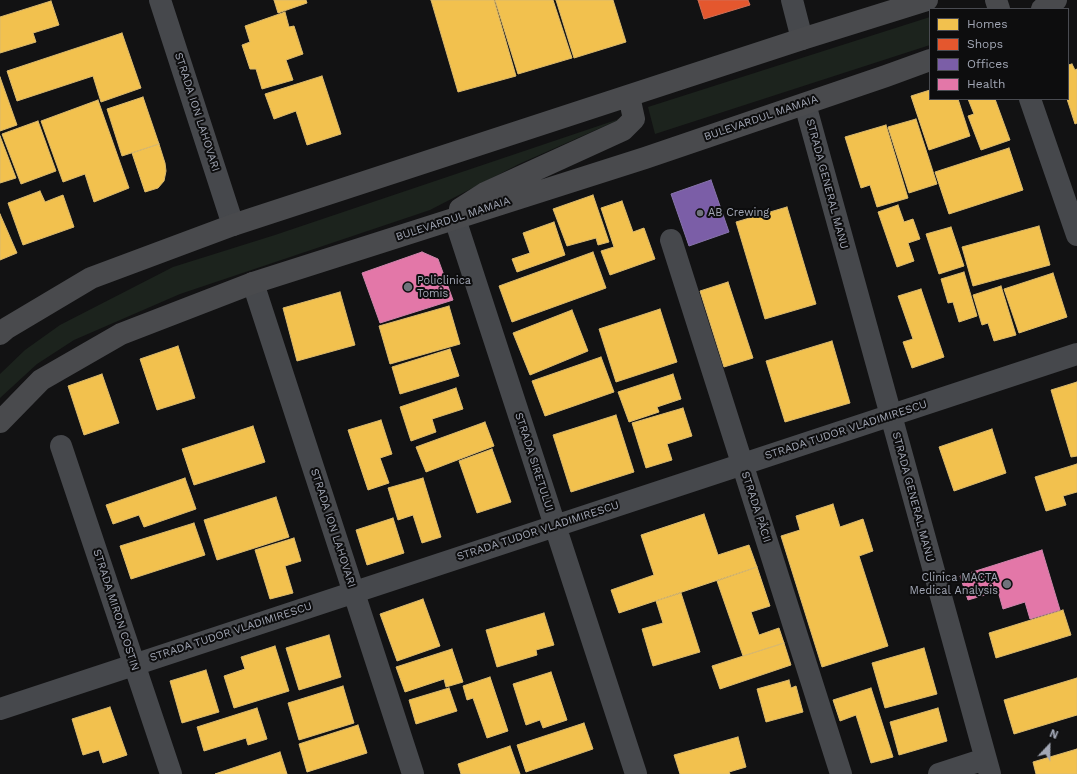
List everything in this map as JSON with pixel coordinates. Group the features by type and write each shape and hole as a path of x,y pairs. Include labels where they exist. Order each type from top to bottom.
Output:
{"main road":[{"path":"0,334 7,328 91,278 233,225 802,39 927,0"},
{"path":"1044,8 1056,0"},
{"name":"BULEVARDUL MAMAIA","path":"0,422 41,380 120,334 253,283 645,158 929,60"},
{"path":"432,226 485,193 623,130 634,119 629,96"}],"street":[{"name":"STRADA ION LAHOVARI","path":"160,0 233,225"},
{"path":"792,0 802,39"},
{"path":"1030,100 1077,235"},
{"name":"STRADA GENERAL MANU","path":"805,104 987,766"},
{"name":"STRADA SIRETULUI","path":"455,219 636,774"},
{"name":"STRADA PĂCII","path":"671,240 841,774"},
{"name":"STRADA ION LAHOVARI","path":"253,283 413,774"},
{"name":"STRADA TUDOR VLADIMIRESCU","path":"0,709 1077,354"},
{"name":"STRADA MIRON COSTIN","path":"61,446 171,774"},
{"path":"939,774 987,766"}],"shaded area":[{"path":"929,17 929,45 655,134 648,107"},
{"path":"625,117 519,164 430,210 180,294 74,340 37,364 0,398 0,374 25,350 60,325 173,267 275,235"}],"building: Homes":[{"path":"274,0 306,0 307,3 278,13"},
{"path":"431,0 494,0 516,76 458,92"},
{"path":"495,0 553,0 572,58 518,74"},
{"path":"556,0 613,0 626,42 574,58"},
{"path":"51,1 59,25 33,33 36,42 0,53 0,17"},
{"path":"285,12 289,27 294,26 303,54 286,60 293,80 262,89 256,69 250,69 242,45 250,42 245,26"},
{"path":"122,33 141,88 101,102 93,76 17,101 7,71"},
{"path":"1072,64 1075,70 1077,69 1077,123 1075,124 1067,100 1069,100 1069,65"},
{"path":"322,76 341,134 307,145 296,111 274,119 265,94"},
{"path":"0,77 17,125 0,131"},
{"path":"929,90 929,100 958,100 970,136 929,150 911,96"},
{"path":"143,97 159,144 122,156 107,109"},
{"path":"98,100 129,188 94,202 85,174 63,182 41,121"},
{"path":"968,100 995,100 1010,140 981,150 968,116 974,114"},
{"path":"916,119 937,184 909,193 888,127"},
{"path":"38,121 56,171 21,184 2,134"},
{"path":"886,125 908,198 877,207 870,185 861,188 845,137"},
{"path":"0,136 16,178 0,183"},
{"path":"159,144 165,163 166,171 164,181 158,188 145,192 132,153"},
{"path":"1009,148 1023,190 949,214 935,172"},
{"path":"40,191 45,202 63,195 74,227 23,245 8,203"},
{"path":"593,195 609,242 598,245 596,238 567,246 553,209"},
{"path":"622,201 633,232 644,228 655,259 610,275 601,251 614,247 601,208"},
{"path":"898,205 904,222 913,219 920,239 908,243 914,261 897,267 878,212"},
{"path":"787,207 816,304 765,319 736,222"},
{"path":"0,214 17,253 0,260"},
{"path":"554,222 565,255 517,272 512,259 530,253 523,233"},
{"path":"1039,226 1050,265 973,286 962,247"},
{"path":"951,227 964,266 939,274 926,234"},
{"path":"593,252 606,288 512,322 499,286"},
{"path":"964,272 977,316 959,322 953,302 948,303 941,279"},
{"path":"1053,273 1067,317 1019,333 1004,289"},
{"path":"728,282 753,358 724,367 700,291"},
{"path":"1001,286 1016,335 994,341 988,323 982,325 973,295"},
{"path":"921,289 944,357 912,368 903,342 913,339 898,296"},
{"path":"340,292 355,345 297,361 283,308"},
{"path":"449,306 460,344 390,364 379,326"},
{"path":"660,309 677,362 616,382 599,329"},
{"path":"572,310 588,351 530,375 513,333"},
{"path":"832,341 850,403 785,422 766,361"},
{"path":"178,346 195,398 157,410 140,359"},
{"path":"450,349 459,376 400,394 392,367"},
{"path":"601,357 614,392 545,416 532,381"},
{"path":"102,374 119,423 84,435 68,386"},
{"path":"673,374 681,399 657,407 659,412 629,422 618,392"},
{"path":"1077,382 1077,456 1071,457 1051,390"},
{"path":"456,388 463,409 432,419 436,432 411,441 400,407"},
{"path":"683,408 692,436 667,444 672,460 646,468 632,423"},
{"path":"616,415 634,472 571,492 553,435"},
{"path":"381,420 392,454 380,458 389,483 368,490 348,430"},
{"path":"485,422 494,446 426,472 416,447"},
{"path":"253,426 265,462 194,485 182,449"},
{"path":"992,429 1006,473 954,491 939,447"},
{"path":"492,449 511,502 477,513 459,461"},
{"path":"1077,464 1077,492 1063,496 1066,505 1046,511 1035,477"},
{"path":"185,478 196,509 144,527 139,515 113,524 106,505"},
{"path":"423,478 441,537 422,543 413,515 398,520 388,488"},
{"path":"276,497 289,537 217,560 204,520"},
{"path":"833,504 840,527 863,519 873,551 859,556 888,646 822,667 781,536 800,530 796,516"},
{"path":"704,514 718,555 749,545 757,567 619,613 611,590 654,575 641,535"},
{"path":"393,518 404,553 367,565 356,530"},
{"path":"194,523 205,555 131,579 120,546"},
{"path":"294,538 301,561 285,566 293,593 270,599 255,550"},
{"path":"757,567 770,606 751,612 759,635 779,628 784,643 743,656 717,581"},
{"path":"681,593 700,652 653,666 642,629 663,623 656,601"},
{"path":"423,599 440,646 397,661 380,614"},
{"path":"1063,610 1071,635 996,658 989,633"},
{"path":"544,613 554,645 536,650 537,655 497,667 486,630"},
{"path":"329,635 341,677 299,690 286,648"},
{"path":"784,643 791,665 720,689 712,666"},
{"path":"275,646 289,691 234,708 224,676 245,669 241,657"},
{"path":"924,648 937,694 885,708 872,663"},
{"path":"452,649 463,682 446,687 444,679 405,692 396,667"},
{"path":"206,670 219,712 182,723 170,681"},
{"path":"551,672 567,720 543,728 540,720 526,725 513,684"},
{"path":"490,677 508,731 487,738 473,698 467,700 463,686"},
{"path":"1077,678 1077,715 1014,734 1004,700"},
{"path":"789,680 791,688 796,686 803,712 766,722 757,689"},
{"path":"343,686 354,723 299,740 288,703"},
{"path":"449,688 457,711 416,724 409,700"},
{"path":"871,688 893,757 871,763 856,715 840,721 833,700"},
{"path":"110,707 127,755 103,763 99,750 83,755 72,719"},
{"path":"257,708 267,739 248,745 246,738 204,751 197,727"},
{"path":"938,708 947,741 899,755 890,722"},
{"path":"584,723 593,749 526,772 517,745"},
{"path":"358,725 367,753 307,772 299,744"},
{"path":"738,737 746,767 729,772 730,774 680,774 674,755"},
{"path":"510,746 520,774 461,774 458,764"},
{"path":"1077,749 1077,774 1036,774 1033,762"},
{"path":"280,752 287,774 215,774"}],"building: Shops":[{"path":"698,0 748,0 750,5 704,19"}],"building: Offices":[{"name":"AB Crewing","path":"711,180 729,232 689,246 671,194"}],"building: Health":[{"name":"Policlinica Tomis","path":"422,252 438,259 453,300 380,323 362,273"},
{"name":"Clinica MACTA Medical Analysis","path":"1042,550 1060,610 1030,619 1025,602 1003,609 998,591 968,600 960,576"}],"place":[{"name":"AB Crewing","path":"700,213"},
{"name":"Policlinica Tomis","path":"408,287"},
{"name":"Clinica MACTA Medical Analysis","path":"1007,584"}]}
